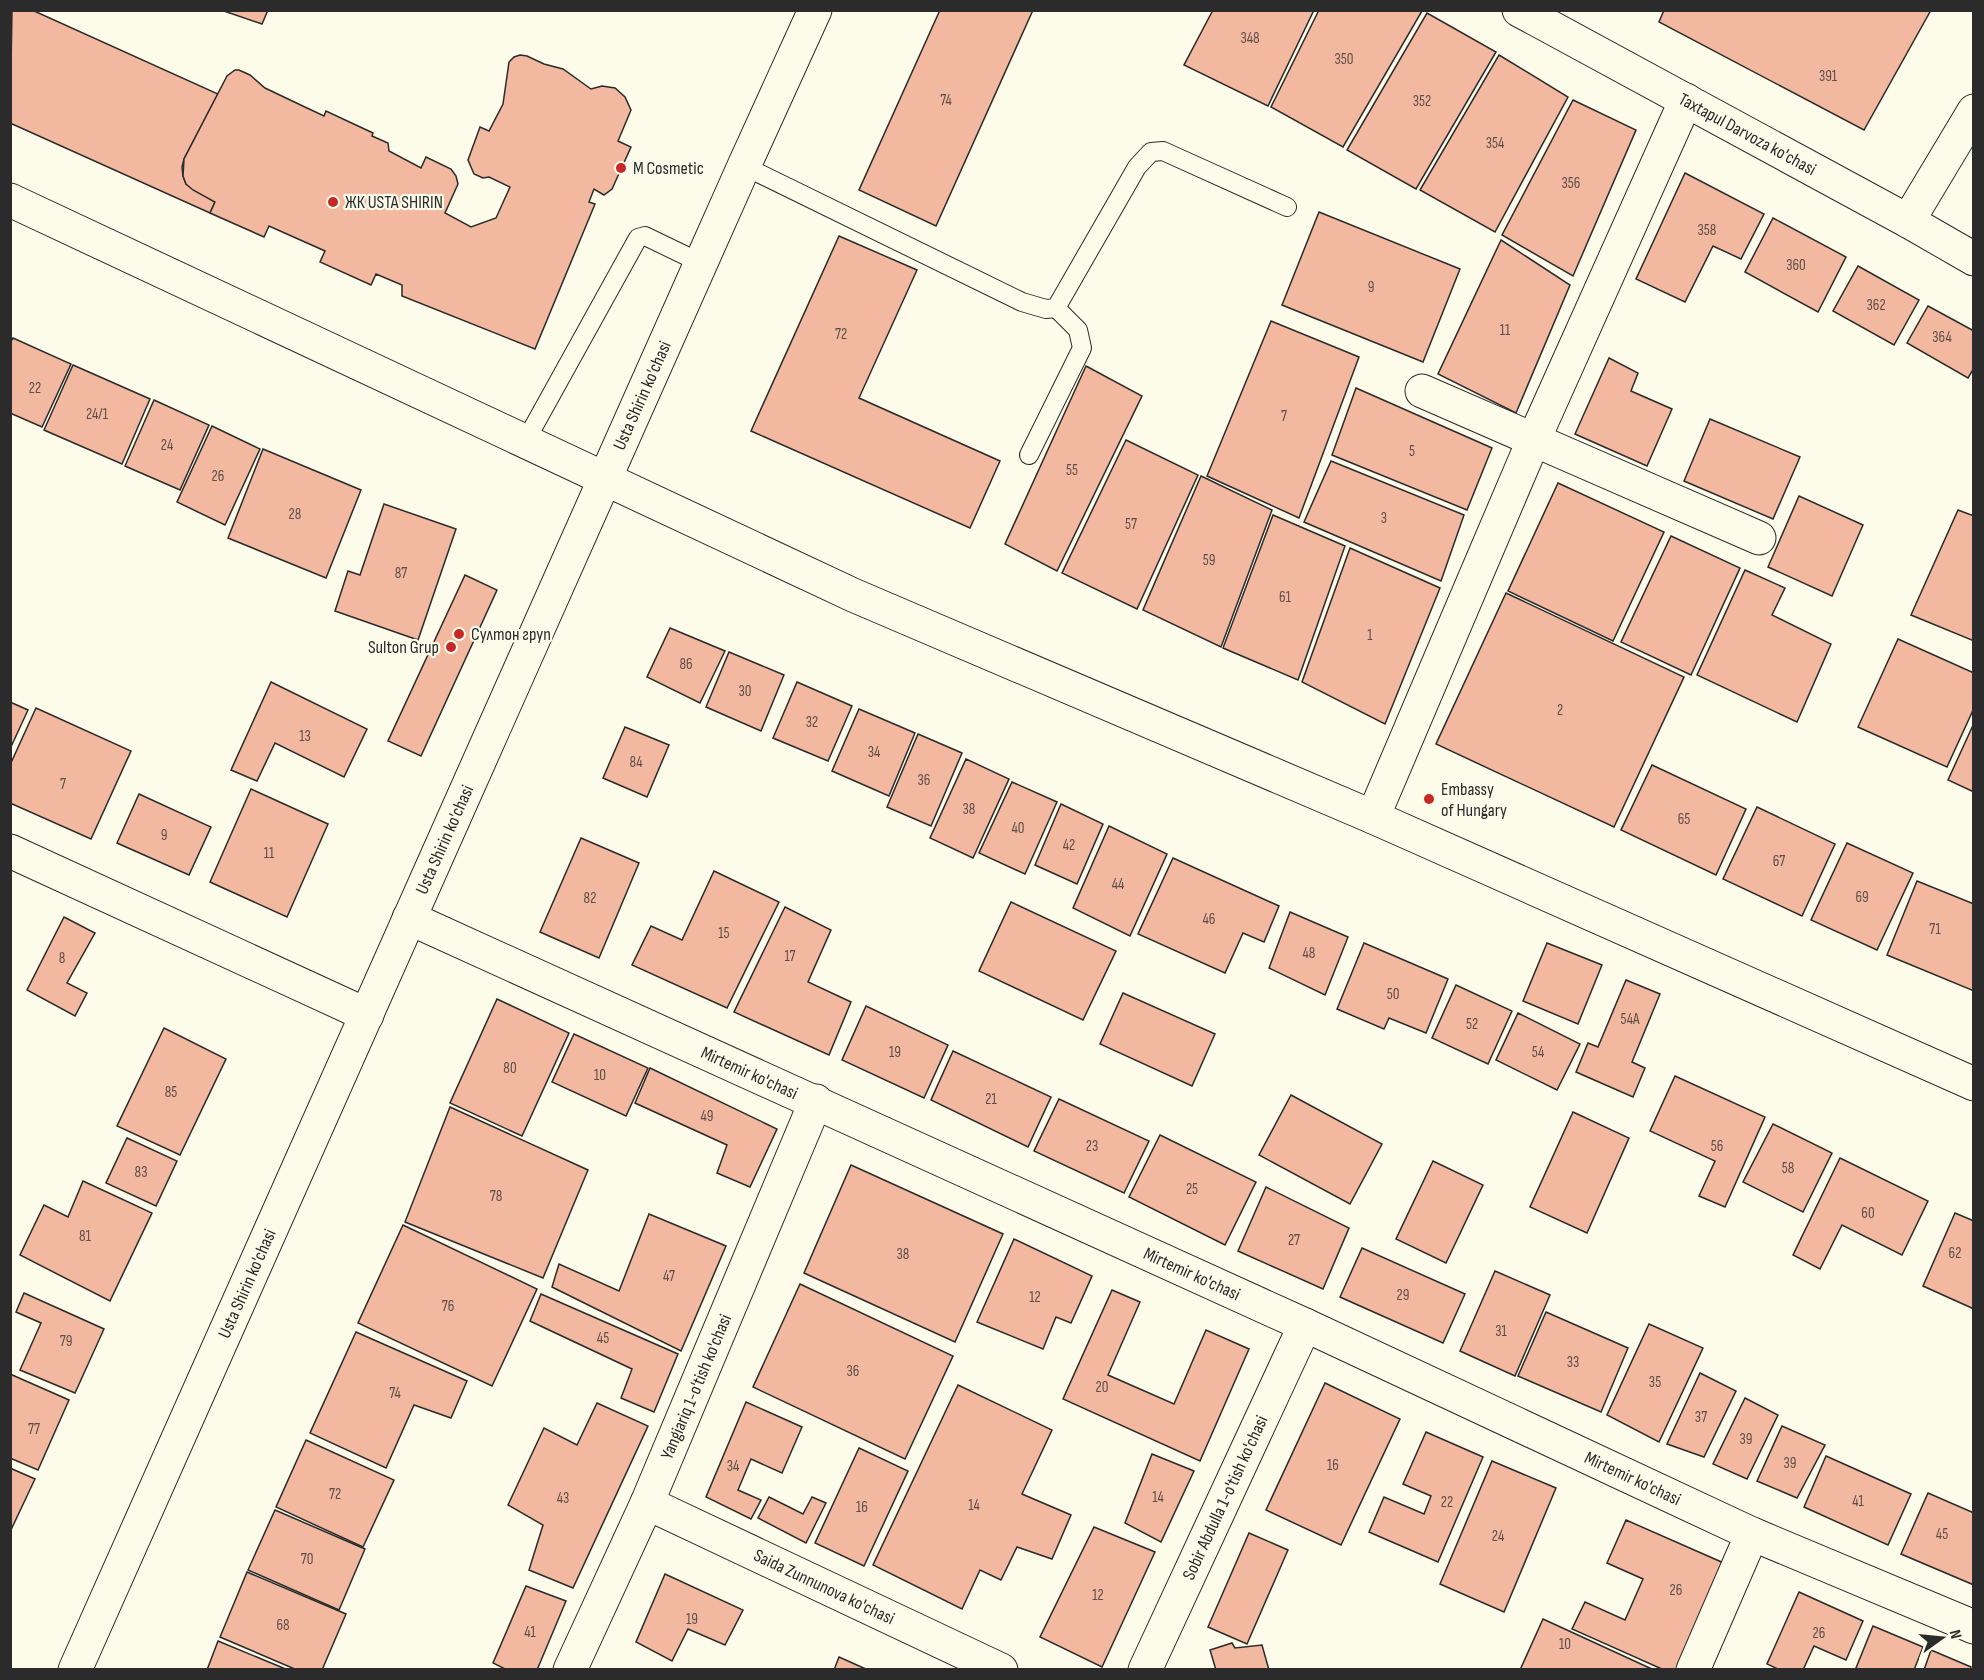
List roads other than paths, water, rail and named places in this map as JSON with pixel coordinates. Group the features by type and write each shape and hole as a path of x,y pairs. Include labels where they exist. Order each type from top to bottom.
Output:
{"street":[{"name":"Usta Shirin ko'chasi","path":"75,1670 815,10"},
{"name":"Taxtapul Darvoza ko'chasi","path":"1519,10 1974,259"},
{"path":"1372,817 1534,440 1686,100"},
{"path":"1908,221 1974,111"},
{"path":"10,201 853,595 1372,817 1974,1084"},
{"path":"1422,391 1760,538"},
{"path":"10,851 367,1015"},
{"name":"Mirtemir ko'chasi","path":"410,918 1305,1324 1752,1534 1974,1627"},
{"name":"Yangiariq 1-o'tish ko'chasi","path":"570,1670 647,1503 816,1101"},
{"name":"Sobir Abdulla 1-o'tish ko'chasi","path":"1145,1670 1305,1324"},
{"name":"Saida Zunnunova ko'chasi","path":"647,1503 1001,1670"},
{"path":"1693,1670 1752,1534"}],"lane":[{"path":"1056,308 1137,167 1151,152 1163,151 1287,207"},
{"path":"744,166 1022,302 1046,309 1056,308"},
{"path":"525,442 638,238 645,236 701,263"},
{"path":"1029,455 1082,348 1078,330 1056,308"}],"place":[{"name":"M Cosmetic","path":"621,168"},
{"name":"ЖК USTA SHIRIN","path":"333,202"},
{"name":"Султон груп","path":"459,634"},
{"name":"Sulton Grup","path":"451,647"},
{"name":"Embassy of Hungary","path":"1429,799"}]}
